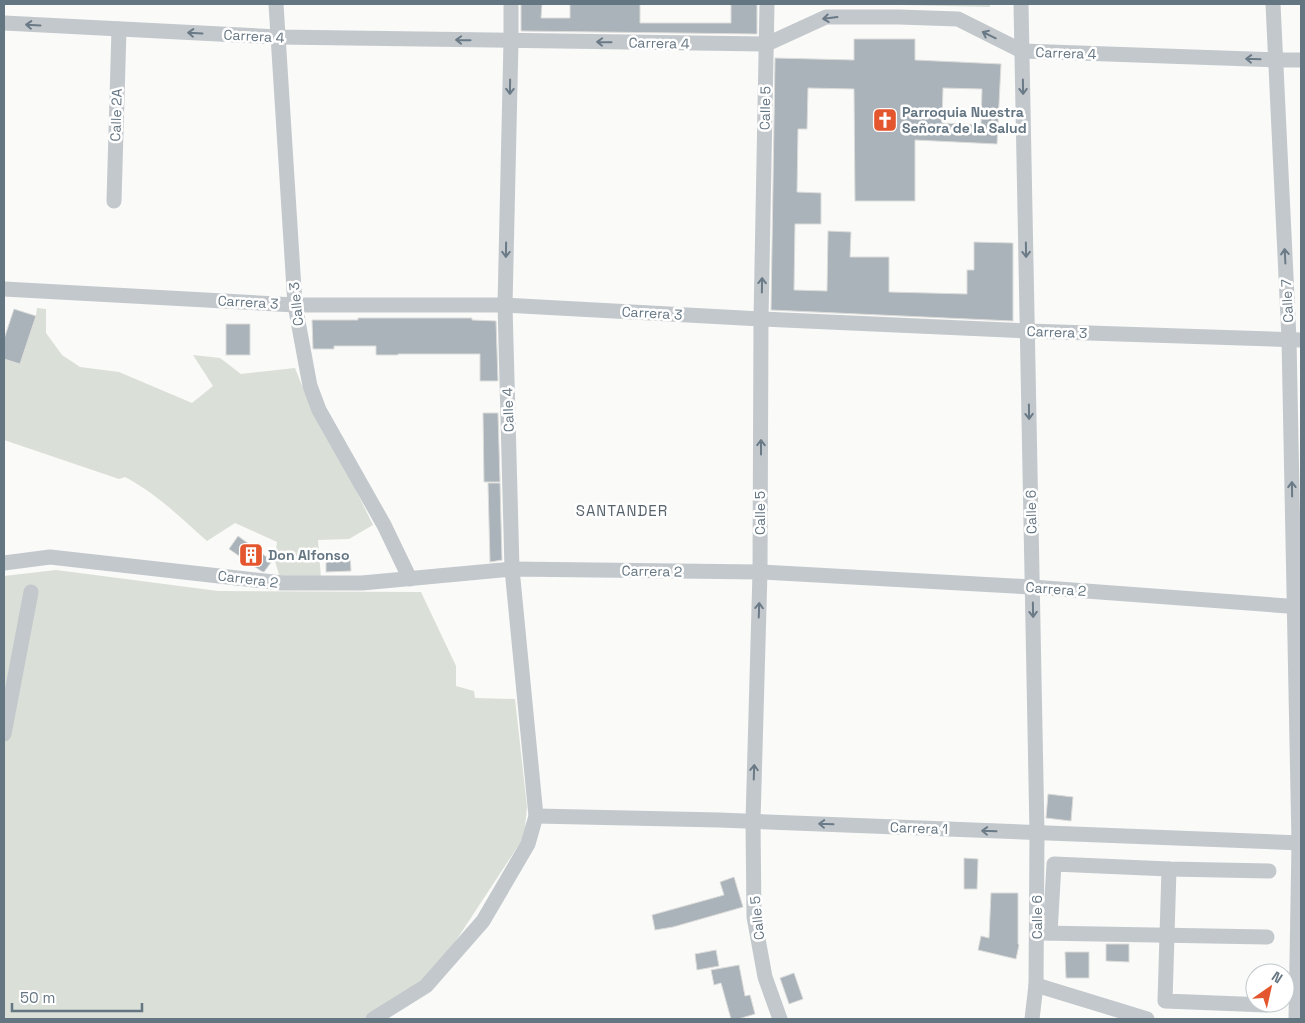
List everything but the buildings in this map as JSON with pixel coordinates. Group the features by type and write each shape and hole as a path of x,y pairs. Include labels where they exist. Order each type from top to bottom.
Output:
{"street":[{"name":"Calle 3","path":"276,4 295,305 310,386 319,410 384,525 410,580"},
{"name":"Calle 4","path":"511,4 504,305 512,569 536,816"},
{"name":"Calle 5","path":"766,4 760,572 753,821 754,916 765,977 780,1019"},
{"name":"Calle 6","path":"1021,4 1037,833 1043,933 1032,1019"},
{"name":"Calle 7","path":"1273,4 1295,340 1300,843 1299,974 1296,1019"},
{"name":"Carrera 4","path":"4,23 278,37 766,44 826,17 899,17 958,19 1022,51 1301,60"},
{"name":"Calle 2A","path":"114,201 119,29"},
{"name":"Carrera 3","path":"4,290 295,305 504,305 762,320 1295,340"},
{"name":"Carrera 2","path":"4,563 50,557 282,583 362,583 512,569 760,572 1032,587 1298,607"},
{"path":"4,734 31,592"},
{"name":"Carrera 1","path":"536,816 753,821 1300,843"},
{"path":"373,1019 426,986 483,921 528,844 536,816"},
{"path":"1267,937 1043,933 1054,864 1269,871"},
{"path":"1169,869 1165,1001 1245,1003"},
{"path":"1036,984 1123,1016 1147,1019"}],"shaded area":[{"path":"857,4 990,4 990,7"},
{"path":"37,308 46,309 46,333 62,355 80,367 119,372 192,403 213,386 193,355 220,358 241,374 295,368 310,406 351,480 373,525 349,539 318,540 321,578 280,578 275,561 277,542 235,523 207,541 158,499 125,477 119,479 4,440 4,359 20,364"},
{"path":"56,570 218,591 421,592 456,666 456,686 474,691 475,698 515,699 527,807 524,837 438,968 370,1019 4,1019 4,576"}],"place":[{"name":"Parroquia Nuestra Señora de la Salud","path":"885,120"},
{"name":"Don Alfonso","path":"251,555"}],"district":[{"name":"SANTANDER","path":"622,510"}]}
